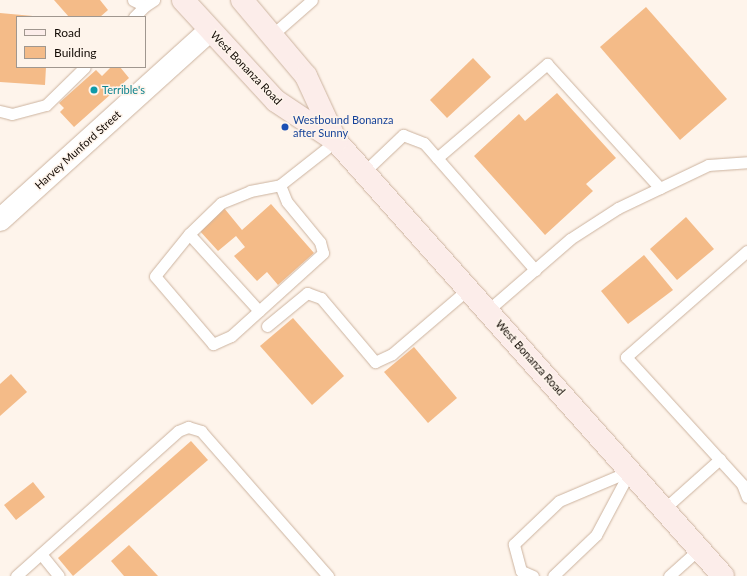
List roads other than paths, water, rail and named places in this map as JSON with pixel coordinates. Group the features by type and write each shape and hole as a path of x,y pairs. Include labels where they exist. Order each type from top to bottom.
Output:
{"main road":[{"name":"West Bonanza Road","path":"183,0 276,101 336,141 723,576"},
{"name":"West Bonanza Road","path":"242,0 306,76 336,141"}],"street":[{"name":"Harvey Munford Street","path":"0,220 210,30"}],"lane":[{"path":"133,0 150,3"},
{"path":"272,35 312,0"},
{"path":"135,16 150,3"},
{"path":"437,158 547,64 660,188"},
{"path":"0,111 12,114 46,105 84,68"},
{"path":"364,172 403,135 424,143 535,270"},
{"path":"280,186 287,202 320,242 323,253 231,336 213,344 155,276 189,234 221,203 250,191 280,186 336,141"},
{"path":"487,311 570,239 618,208 708,165 747,162"},
{"path":"189,234 260,311"},
{"path":"747,251 626,357 720,459 745,482 747,497"},
{"path":"268,326 307,293 321,298 375,362 392,354 468,289"},
{"path":"16,576 178,431 188,427 201,431 328,576"},
{"path":"664,510 720,459"},
{"path":"533,576 518,574 514,544 559,501 630,472"},
{"path":"553,576 596,535 630,472"},
{"path":"669,576 699,549"},
{"path":"40,554 59,576"}],"place":[{"name":"Terrible's","path":"94,90"},
{"name":"Westbound Bonanza after Sunny","path":"285,127"}]}
